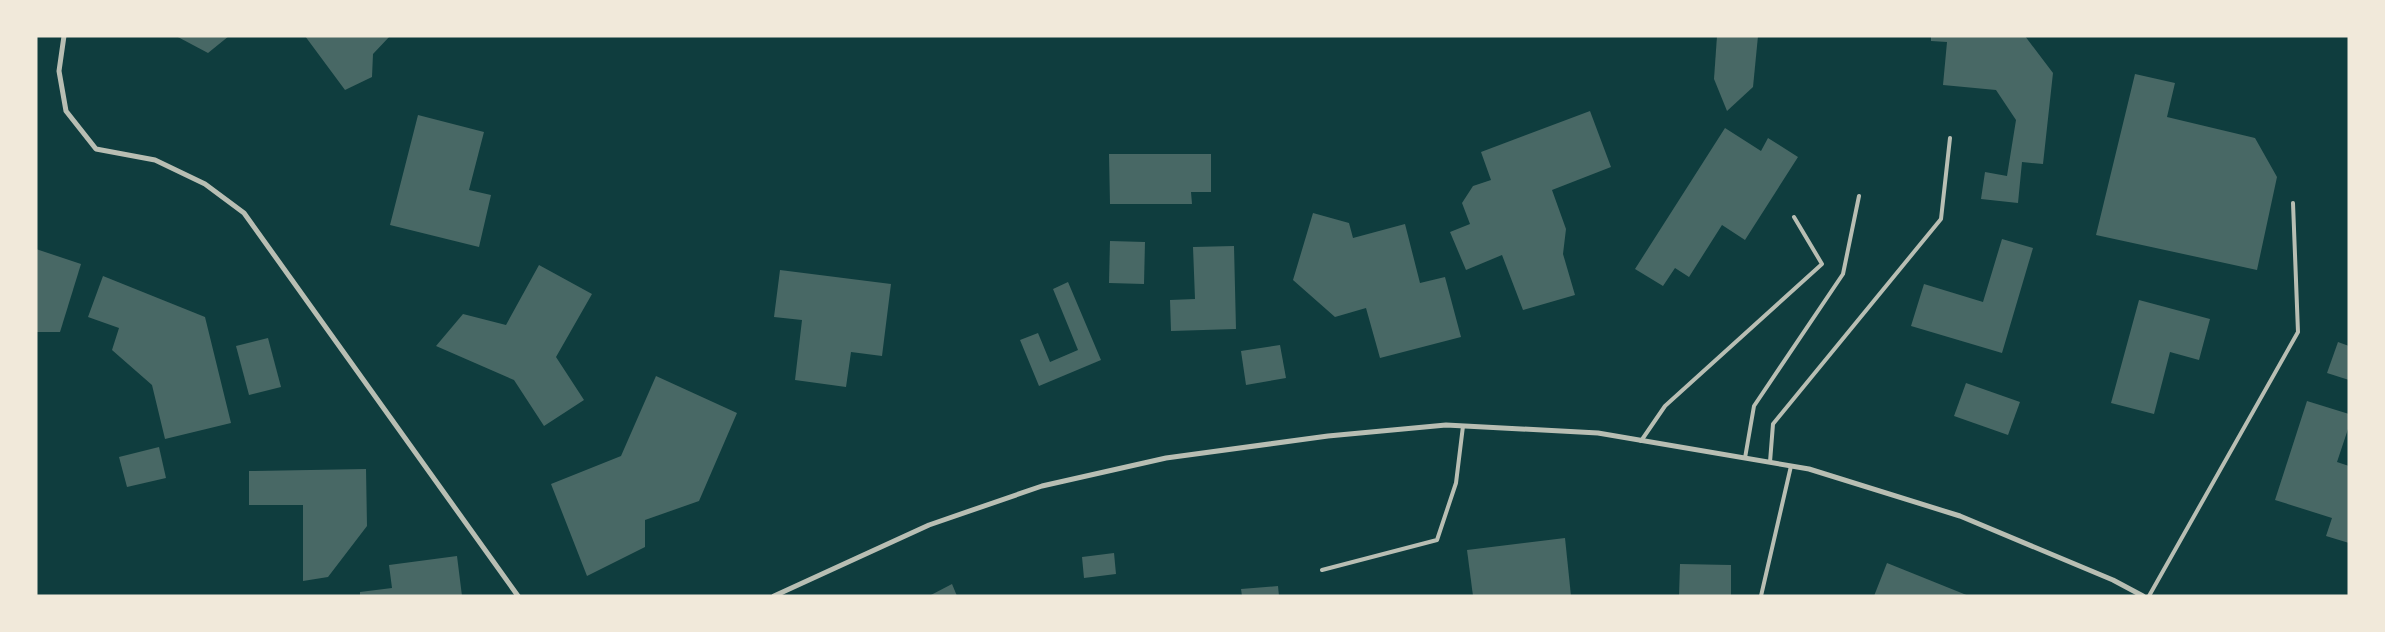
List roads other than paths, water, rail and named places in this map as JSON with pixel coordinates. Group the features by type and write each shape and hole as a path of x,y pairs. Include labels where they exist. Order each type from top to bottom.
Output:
{"street":[{"path":"64,36 59,71 66,111 96,149 155,160 205,184 244,214 518,596"},
{"path":"774,596 929,525 1042,486 1166,458 1328,436 1446,425 1598,433 1809,469 1960,516 2113,580 2143,596"}],"lane":[{"path":"1770,462 1773,424 1941,219 1950,138"},
{"path":"1745,458 1754,406 1843,274 1858,196"},
{"path":"2149,596 2298,332 2294,203"},
{"path":"1641,440 1665,406 1822,264 1794,217"},
{"path":"1322,570 1437,540 1456,483 1463,426"},
{"path":"1761,596 1791,466"}]}
